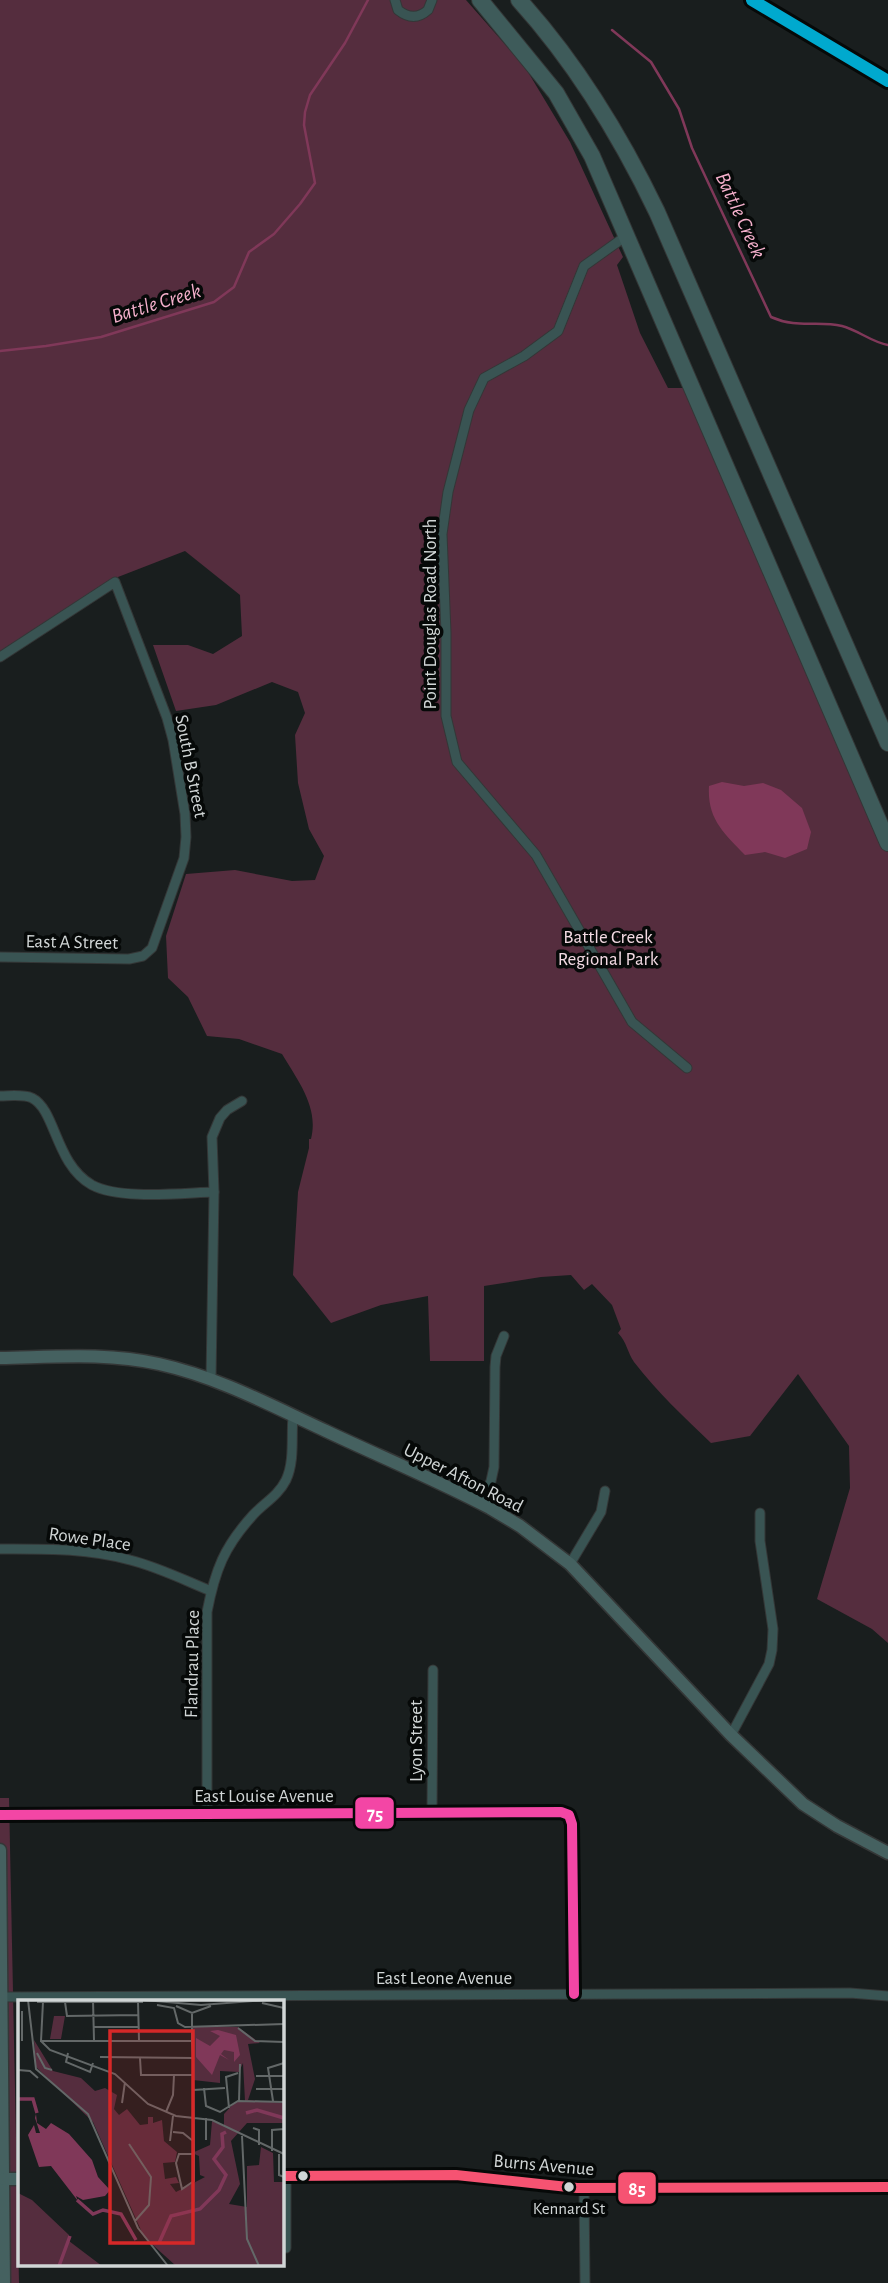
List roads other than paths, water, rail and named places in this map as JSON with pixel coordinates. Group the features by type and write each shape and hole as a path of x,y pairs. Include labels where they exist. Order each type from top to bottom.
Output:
{"highway":[{"path":"519,0 542,25 576,71 632,159 888,743"},
{"path":"482,2 556,93 602,178 888,843"}],"street":[{"path":"395,0 398,10 404,15 414,17 428,10 432,0"},
{"name":"Point Douglas Road North","path":"626,236 584,266 558,331 524,356 484,378 468,410 448,492 442,534 446,716 457,762 536,856 632,1022 687,1068"},
{"name":"South B Street","path":"0,657 115,582 167,718 185,814 184,858 152,948 143,956"},
{"name":"East A Street","path":"0,957 128,959 143,956"},
{"path":"0,1097 28,1096 35,1099 44,1111 66,1160 80,1176 101,1189 125,1194 214,1192"},
{"path":"211,1379 214,1192 212,1142 215,1127 227,1110 242,1101"},
{"path":"481,1503 494,1467 495,1367 496,1356 504,1336"},
{"name":"Upper Afton Road","path":"0,1358 130,1359 157,1363 211,1379 481,1503 520,1526 570,1564 731,1735 803,1804 888,1853"},
{"name":"Flandrau Place","path":"207,1813 208,1612 211,1591 216,1570 234,1540 253,1515 285,1482 291,1459 293,1416"},
{"path":"570,1564 601,1511 606,1491"},
{"path":"731,1735 764,1673 772,1650 773,1629 760,1541 760,1513"},
{"name":"Rowe Place","path":"0,1549 104,1553 158,1569 211,1591"},
{"name":"Lyon Street","path":"432,1670 432,1812"},
{"name":"East Louise Avenue","path":"0,1815 561,1812 569,1815 572,1824 574,1994"},
{"path":"0,1850 4,2283"},
{"name":"East Leone Avenue","path":"1,1997 850,1993 888,1996"},
{"name":"Burns Avenue","path":"284,2176 456,2175 584,2188 888,2187"},
{"path":"284,2176 286,2248"},
{"path":"4,2179 18,2179"},
{"path":"584,2188 585,2283"}],"waterway":[{"name":"Battle Creek","path":"0,351 101,337 214,302 234,287 249,252 274,234 315,183 304,125 305,112 310,95 345,43 368,0"},
{"name":"Battle Creek","path":"612,30 651,62 679,109 692,148 771,317 790,323 842,326 888,345"}],"place":[{"name":"Kennard St","path":"569,2187"}],"park label":[{"name":"Battle Creek Regional Park","path":"608,947"}]}
